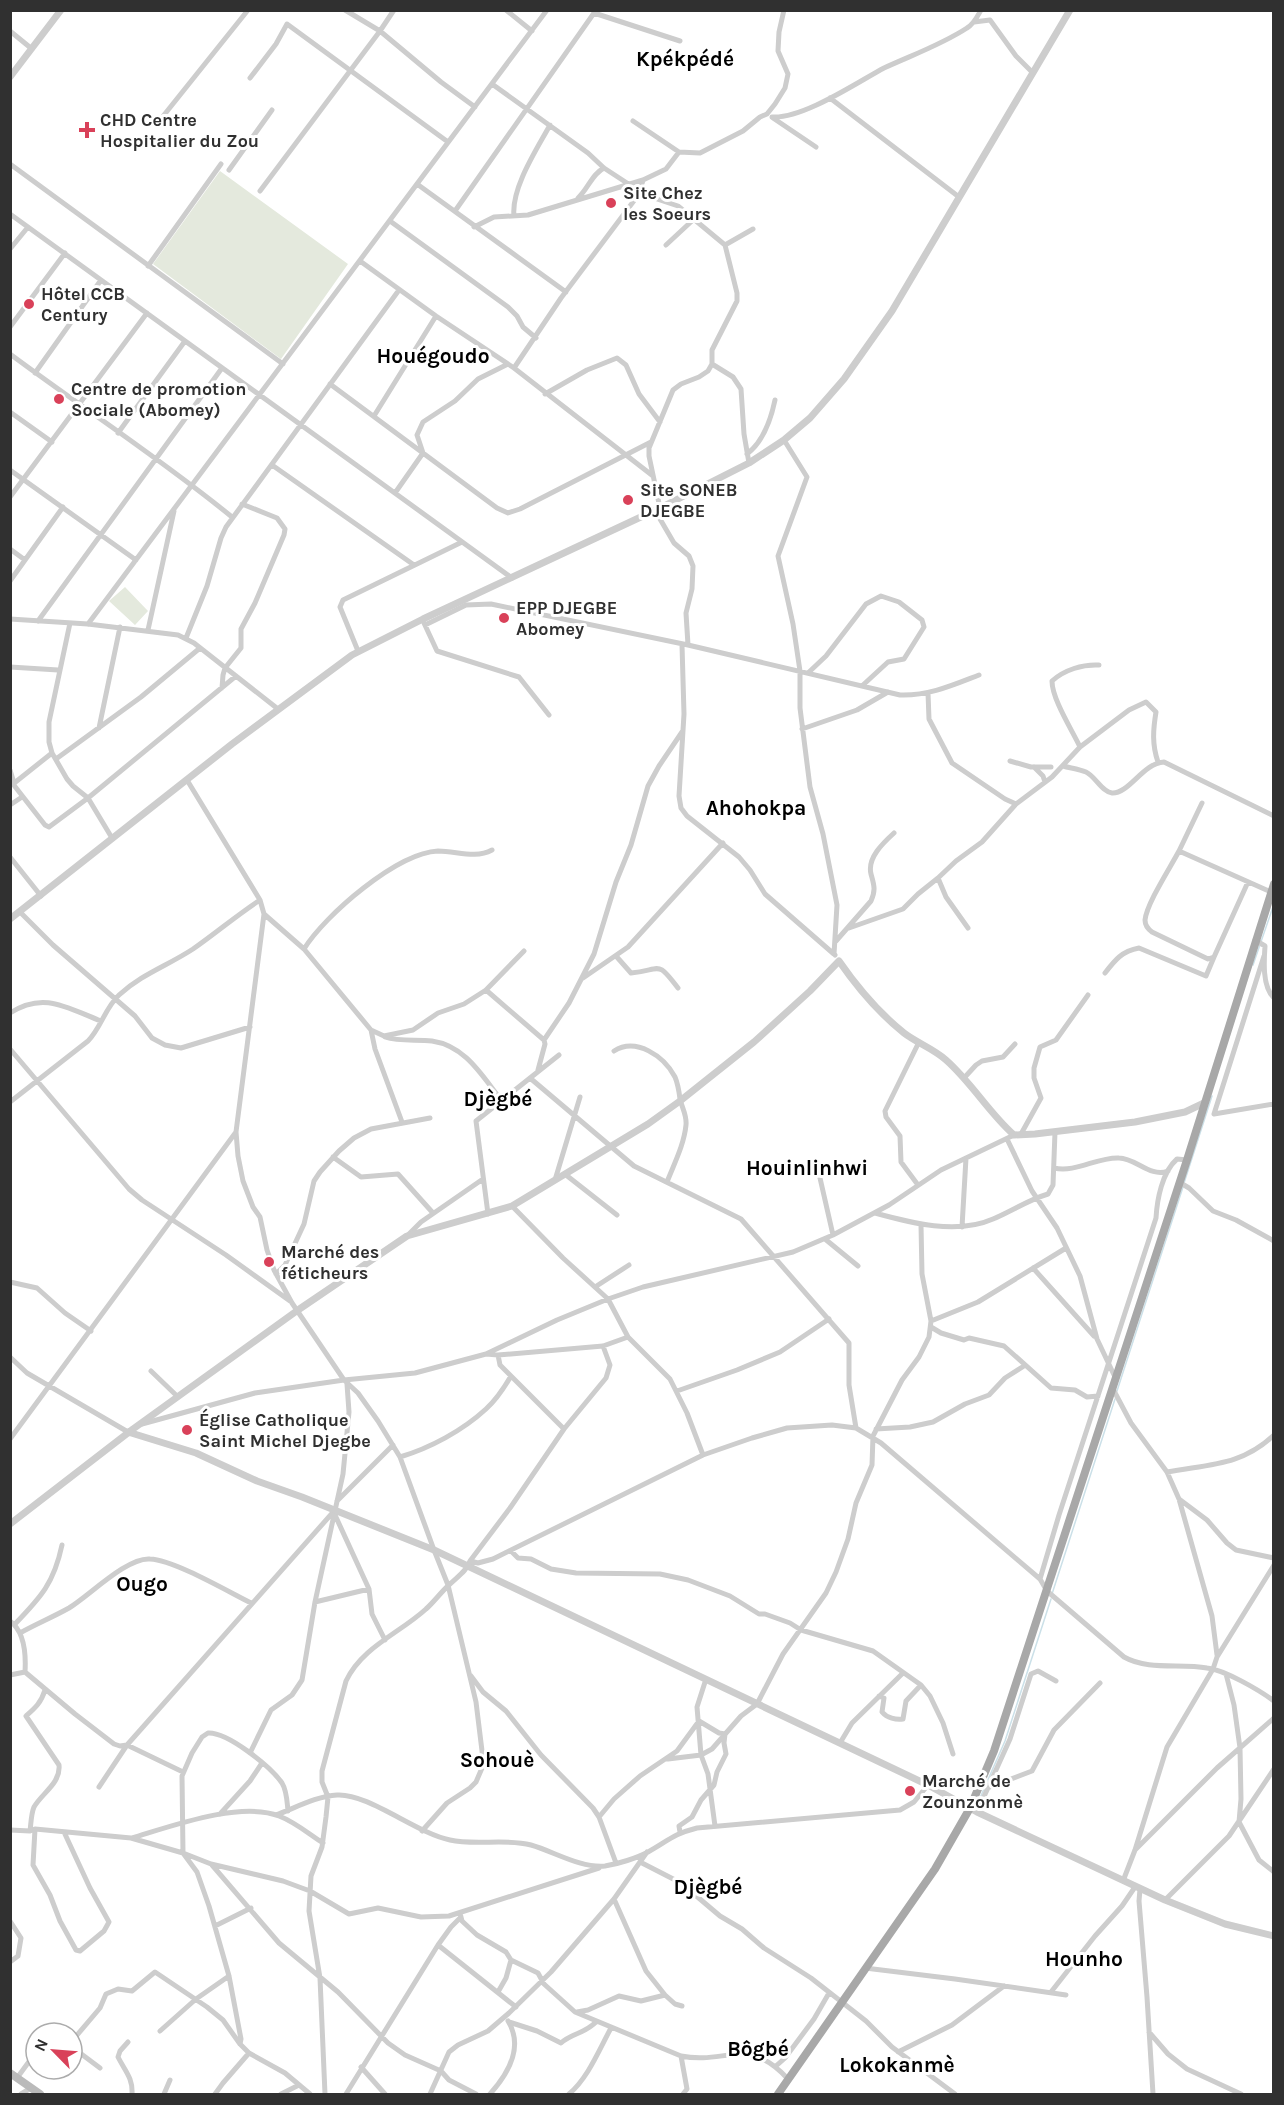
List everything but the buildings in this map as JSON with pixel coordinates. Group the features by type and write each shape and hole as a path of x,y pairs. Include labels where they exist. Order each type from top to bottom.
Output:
{"main road":[{"path":"778,2094 974,1810 1005,1737 1047,1591 1115,1377 1182,1184 1204,1103 1272,888"},
{"path":"14,2075 40,2094"}],"street":[{"path":"10,78 61,10"},
{"path":"160,120 248,10"},
{"path":"345,10 380,31 475,107"},
{"path":"260,191 394,10"},
{"path":"506,10 532,31"},
{"path":"88,624 547,10"},
{"path":"769,115 787,81 787,68 778,51 784,10"},
{"path":"633,121 679,152 700,153 743,131 760,117 790,115 830,98 885,68 940,45 974,22 981,10"},
{"path":"424,622 485,590 660,508 749,463 784,440 823,405 859,360 902,296 1070,10"},
{"path":"455,212 594,14 680,41"},
{"path":"974,22 990,20 1016,56 1033,74"},
{"path":"250,78 276,44 287,24 319,45 448,142"},
{"path":"10,32 32,49"},
{"path":"492,84 550,124 639,194 678,206 725,245 738,298 712,350 712,364 704,375 681,384 673,390 651,442 649,456 660,508 659,516 674,543 689,556 693,566 692,589 686,613 679,796 681,808 687,816 723,843 750,870 765,894 834,954 882,1013 904,1032 945,1059 1014,1136 1036,1197 1057,1228 1080,1276 1097,1339 1115,1377"},
{"path":"830,98 959,196"},
{"path":"230,170 272,110"},
{"path":"769,115 816,147"},
{"path":"514,216 513,208 518,189 550,124"},
{"path":"474,226 494,217 528,215 644,180 666,169 679,152"},
{"path":"10,164 282,364"},
{"path":"148,266 221,164"},
{"path":"576,200 595,174 604,168"},
{"path":"514,368 566,292 639,194 644,180"},
{"path":"417,184 566,292"},
{"path":"10,214 512,578"},
{"path":"666,245 694,219"},
{"path":"390,221 508,307 536,338"},
{"path":"10,249 28,226"},
{"path":"725,245 753,229"},
{"path":"10,327 65,253"},
{"path":"360,261 436,316 514,368 653,476"},
{"path":"35,373 101,280"},
{"path":"186,638 207,586 220,538 232,517 399,290"},
{"path":"10,497 147,313"},
{"path":"374,416 436,316"},
{"path":"117,433 185,341"},
{"path":"10,354 192,485 232,517"},
{"path":"545,394 587,370 617,358 626,365 639,394 660,422"},
{"path":"423,453 417,435 423,422 455,401 478,379 508,364"},
{"path":"712,364 733,377 741,389 749,463"},
{"path":"38,621 222,368"},
{"path":"330,384 497,508 513,513 651,442"},
{"path":"747,454 755,447 765,429 775,400"},
{"path":"10,412 52,442"},
{"path":"784,440 807,477 778,556 793,624 800,671 800,708 810,787 823,834 837,905 834,954"},
{"path":"395,493 423,453"},
{"path":"272,465 414,565"},
{"path":"10,470 136,560"},
{"path":"222,689 222,675 241,648 241,629 255,603 285,529 277,518 242,504"},
{"path":"10,580 63,507"},
{"path":"148,630 175,508"},
{"path":"358,651 340,603 462,542"},
{"path":"10,549 25,560"},
{"path":"485,590 491,604"},
{"path":"808,673 826,656 866,604 881,596 888,597 899,602 922,620 924,627 904,659 888,662 863,685"},
{"path":"10,919 278,709 358,651 466,605 491,604 685,645 888,692 914,695 928,693 979,675"},
{"path":"10,620 88,624 168,632 186,638 278,709"},
{"path":"424,622 437,651 519,677 549,715"},
{"path":"70,623 48,722 49,742 54,756 71,784 88,798 112,838"},
{"path":"99,728 120,627"},
{"path":"14,783 99,728 200,648"},
{"path":"1080,747 1052,686 1053,681 1077,667 1099,664"},
{"path":"11,667 58,670"},
{"path":"10,770 14,786 49,827 88,798 236,676"},
{"path":"802,729 857,710 888,692"},
{"path":"928,693 929,719 952,763 1016,804"},
{"path":"847,928 903,909 956,861 982,842 1016,804 1063,766 1080,747 1130,710 1146,702 1156,712 1152,732 1158,762"},
{"path":"538,1072 544,1040 569,1003 594,954 616,882 631,845 648,786 658,766 682,731"},
{"path":"1010,760 1034,767 1051,768"},
{"path":"1063,766 1086,772 1106,790 1115,793 1158,762 1169,764 1274,816"},
{"path":"1034,767 1043,776 1045,782"},
{"path":"187,780 260,900 264,914 236,1132 243,1181 252,1207 260,1217 267,1250 276,1274 292,1303 346,1382 358,1393 400,1457 448,1585 476,1701 482,1768 476,1782 447,1803 422,1831"},
{"path":"10,805 22,797"},
{"path":"1202,803 1152,902 1145,921 1152,932 1208,959 1214,957"},
{"path":"836,941 871,901 874,894 874,881 870,867 874,856 894,833"},
{"path":"581,980 628,947 723,843"},
{"path":"304,949 312,935 326,921 378,876 400,863 436,851 483,855 492,850"},
{"path":"1179,851 1248,882 1272,888"},
{"path":"11,858 40,896"},
{"path":"938,878 946,897 968,928"},
{"path":"1105,973 1119,955 1139,948 1206,976 1248,882"},
{"path":"10,1102 88,1041 116,998 145,974 194,948 260,900"},
{"path":"20,912 53,945 140,1020 152,1038 170,1047 180,1048 250,1026"},
{"path":"264,914 304,949 371,1030 395,1040 432,1041 455,1048 466,1056 502,1101"},
{"path":"1256,939 1265,946 1264,956 1214,1114 1274,1104"},
{"path":"384,1036 413,1030 438,1013 464,1004 486,990 524,951"},
{"path":"616,956 631,973 655,967 664,970 678,988"},
{"path":"1264,956 1268,987 1274,998"},
{"path":"10,1524 128,1432 298,1310 407,1236 512,1206 648,1124 681,1101 754,1042 839,961"},
{"path":"486,990 544,1040"},
{"path":"1014,1136 1041,1098 1034,1078 1034,1068 1040,1047 1056,1040 1088,995"},
{"path":"10,1013 27,1003 44,1001 101,1021"},
{"path":"371,1030 375,1049 402,1122"},
{"path":"918,1185 900,1162 900,1136 886,1117 885,1111 919,1042"},
{"path":"964,1078 976,1065 982,1061 1003,1057 1015,1044"},
{"path":"614,1051 621,1046 631,1045 651,1052 668,1067 675,1077 687,1124 667,1182"},
{"path":"10,1049 129,1189 292,1303"},
{"path":"488,1214 476,1121 560,1055"},
{"path":"530,1078 639,1169 741,1219 849,1343 849,1385 856,1428"},
{"path":"555,1182 580,1097"},
{"path":"138,1425 255,1393 415,1373 486,1354 557,1320 643,1287 775,1258 825,1239 875,1213 940,1170 1014,1136 1164,1117 1185,1112 1204,1103"},
{"path":"276,1274 285,1265 304,1224 314,1181 333,1157 362,1133 402,1122 430,1118"},
{"path":"10,1439 236,1132"},
{"path":"875,1213 921,1225 962,1227 976,1226 992,1220 1036,1197 1048,1194 1053,1185 1055,1132"},
{"path":"333,1157 361,1177 398,1174 433,1213"},
{"path":"1054,1168 1074,1168 1084,1163 1117,1157 1125,1158 1156,1172 1168,1171"},
{"path":"962,1227 966,1158"},
{"path":"1040,1580 1049,1543 1154,1226 1159,1197 1168,1171 1177,1159 1187,1160"},
{"path":"810,1165 818,1172 820,1178 832,1235"},
{"path":"566,1175 617,1215"},
{"path":"407,1236 412,1228 483,1179"},
{"path":"1182,1184 1213,1211 1236,1220 1274,1241"},
{"path":"512,1206 562,1258 608,1299 628,1337 670,1379 703,1455"},
{"path":"668,1759 701,1755 712,1749 725,1737 741,1716 757,1704 783,1654 826,1593 844,1552 856,1503 872,1465 873,1436 902,1380 926,1346 931,1324 922,1274 921,1225"},
{"path":"825,1239 858,1266"},
{"path":"931,1324 978,1302 1066,1248"},
{"path":"595,1287 629,1264"},
{"path":"1033,1268 1097,1339"},
{"path":"10,1282 37,1288 65,1313 91,1331"},
{"path":"677,1391 780,1352 829,1319"},
{"path":"931,1324 940,1333 964,1340 969,1338 1004,1346 1051,1388 1075,1390 1087,1397 1098,1396"},
{"path":"486,1354 498,1355 603,1346 628,1337"},
{"path":"324,2094 320,1978 310,1924 310,1891 311,1876 323,1843 328,1797 322,1782 322,1772 346,1681 351,1670 385,1640 426,1610 469,1564 564,1429 609,1371 610,1365 603,1346"},
{"path":"498,1355 500,1365 564,1429"},
{"path":"10,1357 27,1373 128,1432 196,1454 256,1481 469,1564 1137,1888 1225,1924 1274,1936"},
{"path":"876,1429 910,1427 933,1422 965,1404 989,1395 1005,1378 1024,1366"},
{"path":"151,1371 178,1396"},
{"path":"400,1457 437,1442 485,1410 511,1376"},
{"path":"250,1754 271,1710 292,1695 300,1686 315,1602 343,1474 349,1412 346,1382"},
{"path":"1112,1387 1131,1423 1167,1472 1179,1499 1212,1616 1217,1657"},
{"path":"469,1564 482,1563 511,1551 703,1455 787,1428 810,1425 856,1428 873,1436 1040,1580 1047,1591 1124,1658 1133,1662 1213,1669 1260,1691 1274,1701"},
{"path":"1167,1472 1237,1459 1262,1446 1274,1435"},
{"path":"336,1502 346,1495 393,1445"},
{"path":"1179,1499 1207,1520 1236,1550 1274,1558"},
{"path":"335,1512 369,1589 372,1614 385,1640"},
{"path":"99,1787 127,1745 250,1603 335,1512"},
{"path":"25,1672 26,1658 20,1633 13,1623 39,1599 53,1578 62,1545"},
{"path":"511,1551 518,1558 531,1559 551,1569 576,1573 660,1574 688,1580 730,1596 759,1614 790,1623 801,1630 864,1647 921,1685 930,1696 943,1723 953,1754"},
{"path":"20,1633 71,1606 107,1579 138,1560 148,1558 168,1563 250,1603"},
{"path":"1123,1881 1167,1747 1213,1669 1217,1657 1274,1565"},
{"path":"315,1602 369,1589"},
{"path":"974,1810 990,1787 1005,1737 1031,1674 1038,1671 1056,1681"},
{"path":"25,1672 114,1744 127,1745 183,1772"},
{"path":"10,1675 25,1672"},
{"path":"840,1743 852,1723 903,1673"},
{"path":"1226,1674 1234,1705 1240,1748 1239,1822 1259,1860 1274,1872"},
{"path":"470,1675 483,1692 506,1711 528,1741 577,1790 599,1817 616,1863"},
{"path":"706,1679 698,1700 701,1755 708,1774 715,1826"},
{"path":"990,1787 1032,1771 1054,1730 1100,1683"},
{"path":"879,1696 884,1698 882,1712 884,1715 903,1719 906,1701 921,1685"},
{"path":"45,1690 42,1699 26,1716 59,1765 60,1771 48,1792 33,1810 33,1865 50,1894 65,1930 76,1950 80,1951 104,1931 109,1922 64,1832"},
{"path":"1135,1850 1274,1718"},
{"path":"680,1832 679,1826 692,1817 701,1800 714,1785 717,1772 726,1754 724,1743 726,1734 718,1733 699,1721"},
{"path":"599,1817 614,1799 640,1776 668,1759 686,1742 699,1721"},
{"path":"240,2044 241,2038 229,1976 215,1926 197,1872 183,1853 183,1772 202,1737 208,1733 224,1737 262,1763 283,1785 288,1810"},
{"path":"219,1815 250,1781 262,1763"},
{"path":"1165,1900 1220,1846 1274,1769"},
{"path":"708,1774 717,1772"},
{"path":"10,1830 131,1838 183,1853 211,1864 266,1876 310,1891 349,1914 378,1908 436,1918 460,1916 518,1893 616,1863 647,1852 680,1832 715,1826 900,1810 914,1803 928,1785"},
{"path":"276,1815 337,1795 362,1801 422,1831 449,1840 468,1843 526,1844 581,1863 606,1866"},
{"path":"131,1838 182,1823 242,1811 276,1815 323,1843"},
{"path":"430,2094 444,2059 453,2048 507,2020 516,2007 614,1899 642,1863 647,1852"},
{"path":"642,1863 681,1882 764,1948 811,1977 866,2021 898,2052 954,2094"},
{"path":"211,1864 279,1943 338,1992 380,2036 405,2055 441,2071 449,2080 476,2094"},
{"path":"1051,1992 1137,1888"},
{"path":"1137,1888 1152,2094"},
{"path":"614,1899 646,1971 665,1995 675,2004 682,2006"},
{"path":"215,1926 251,1908"},
{"path":"346,2094 380,2036 460,1916"},
{"path":"460,1916 477,1935 506,1952 511,1960 535,1972 575,2012 681,2056 745,2054 768,2061 788,2079"},
{"path":"10,1921 21,1938 18,1956 10,1962"},
{"path":"438,1946 516,2007"},
{"path":"498,1992 506,1978 511,1960"},
{"path":"866,1968 1066,1995"},
{"path":"84,2026 99,2008 106,1994 118,1989 132,1991 156,1973 223,2020 249,2053 277,2068 310,2094"},
{"path":"160,2031 196,1999 229,1976"},
{"path":"898,2052 952,2025 1004,1986"},
{"path":"776,2066 785,2058 814,2019 829,1993"},
{"path":"575,2012 588,2010 619,1996 641,2001 665,1995"},
{"path":"507,2020 561,2043 566,2038 585,2032 596,2022"},
{"path":"490,2094 506,2073 514,2052 514,2036 507,2020"},
{"path":"569,2094 578,2087 587,2073 611,2028"},
{"path":"1149,2032 1168,2054 1187,2069 1240,2094"},
{"path":"128,2042 118,2057 129,2073 132,2094"},
{"path":"215,2094 249,2053"},
{"path":"84,2056 100,2068"},
{"path":"681,2056 687,2089 683,2094"},
{"path":"361,2067 385,2094"},
{"path":"164,2094 170,2080"},
{"path":"281,2094 299,2085"},
{"path":"21,2094 31,2088"}],"shaded area":[{"path":"220,171 348,264 281,359 153,264"},
{"path":"125,587 148,611 135,625 109,601"}],"waterway":[{"path":"1253,965 1274,904"},
{"path":"1184,1183 1212,1096"},
{"path":"1117,1391 1183,1187"},
{"path":"1052,1594 1115,1399"},
{"path":"980,1798 1005,1741 1051,1599"}],"place":[{"name":"CHD Centre Hospitalier du Zou","path":"87,130"},
{"name":"Site Chez les Soeurs","path":"611,203"},
{"name":"Hôtel CCB Century","path":"29,304"},
{"name":"Centre de promotion Sociale (Abomey)","path":"59,399"},
{"name":"Site SONEB DJEGBE","path":"628,500"},
{"name":"EPP DJEGBE Abomey","path":"504,618"},
{"name":"Marché des féticheurs","path":"269,1262"},
{"name":"Église Catholique Saint Michel Djegbe","path":"187,1430"},
{"name":"Marché de Zounzonmè","path":"910,1791"}],"district":[{"name":"Kpékpédé","path":"685,59"},
{"name":"Houégoudo","path":"433,356"},
{"name":"Ahohokpa","path":"756,808"},
{"name":"Djègbé","path":"498,1099"},
{"name":"Houinlinhwi","path":"807,1168"},
{"name":"Ougo","path":"142,1584"},
{"name":"Sohouè","path":"497,1760"},
{"name":"Djègbé","path":"708,1887"},
{"name":"Hounho","path":"1084,1959"},
{"name":"Bôgbé","path":"758,2049"},
{"name":"Lokokanmè","path":"897,2065"}]}
